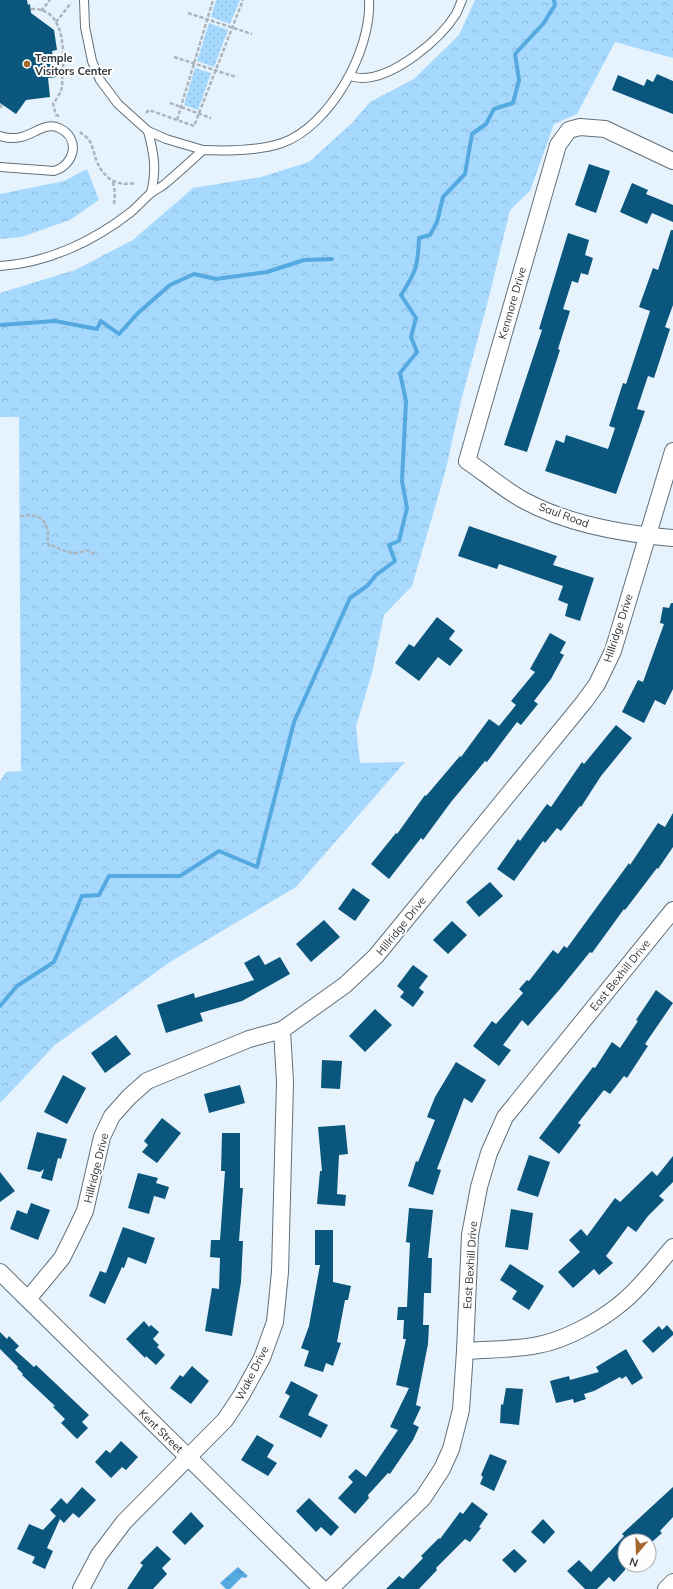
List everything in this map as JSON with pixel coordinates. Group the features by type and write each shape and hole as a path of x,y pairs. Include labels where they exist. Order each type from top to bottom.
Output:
{"street":[{"name":"Kenmore Drive","path":"467,460 558,145 569,130 580,127 605,129 673,161"},
{"name":"Hillridge Drive","path":"28,1299 62,1258 85,1212 102,1137 112,1116 129,1097 147,1080 249,1039 282,1030 345,985 376,956 584,702 597,684 613,651 673,451"},
{"name":"Saul Road","path":"467,460 524,501 559,516 584,524 647,536 673,538"},
{"name":"East Bexhill Drive","path":"330,1589 423,1498 442,1469 452,1449 461,1410 470,1235 481,1180 489,1153 505,1118 673,910"},
{"name":"Wake Drive","path":"81,1589 99,1555 124,1522 225,1420 241,1396 262,1358 275,1322 280,1272 285,1114 282,1030"},
{"path":"465,1351 539,1345 563,1338 587,1326 620,1305 639,1286 673,1247"},
{"name":"Kent Street","path":"0,1272 322,1589"},
{"path":"666,1589 673,1582"}],"lane":[{"path":"84,0 85,27 92,61 100,80 118,104 148,131 166,139 203,150 243,150 281,144 315,122 339,94 350,76 361,50 368,27 369,0"},
{"path":"350,76 361,78 379,76 412,59 439,35 456,14 462,0"},
{"path":"0,136 20,138 44,127 56,127 67,134 71,139 73,146 73,152 68,162 62,168 54,171 0,167"},
{"path":"148,131 155,161 155,176 151,193"},
{"path":"0,266 13,265 49,257 78,245 104,231 131,212 151,193 166,183 203,150"}],"path":[{"path":"41,11 50,0"},
{"path":"177,120 214,0"},
{"path":"146,113 149,110 194,126 243,0"},
{"path":"56,22 71,3"},
{"path":"31,9 45,12 56,22 60,30 64,56 62,85 53,104"},
{"path":"188,13 252,34"},
{"path":"174,57 236,76"},
{"path":"170,103 199,112 211,118"},
{"path":"0,108 2,104"},
{"path":"88,139 98,164 106,176 113,182 123,185 136,183"},
{"path":"113,182 115,193 114,204"},
{"path":"20,516 34,515 40,518 45,525 49,546 51,545 58,549 76,554 86,550 97,555"}],"green space":[{"path":"216,0 240,0 230,24 211,17"},
{"path":"475,0 673,0 673,58 615,42 577,114 554,124 530,191 510,210 489,297 461,401 446,469 412,586 384,615 372,673 356,726 360,763 405,762 296,887 170,962 55,1045 0,1103 0,781 6,772 21,771 19,417 0,417 0,293 75,270 133,240 193,188 261,177 309,162 352,123 370,102 414,79 459,35"},
{"path":"209,23 228,30 214,67 197,61"},
{"path":"195,68 211,73 198,110 184,105"},
{"path":"87,169 99,200 70,220 21,237 0,239 0,194 64,181"}],"water":[{"path":"238,1567 248,1576 245,1578 242,1577 230,1589 226,1589 220,1583"}],"building":[{"name":"Temple Visitors Center","path":"0,0 27,0 28,5 30,4 31,13 54,30 57,50 52,51 57,77 48,78 50,97 26,100 16,114 0,103"},
{"path":"657,74 673,81 673,114 612,90 618,75 644,86 647,79 653,82"},
{"path":"589,164 610,171 596,213 575,205"},
{"path":"632,183 648,190 646,194 673,205 673,222 652,213 647,224 620,212"},
{"path":"671,230 673,230 673,305 665,327 670,329 654,378 648,376 637,409 645,411 616,494 545,471 556,440 564,443 566,435 608,449 615,428 609,426 623,383 626,384 650,311 639,307 653,268 658,270"},
{"path":"568,233 589,240 585,255 593,258 588,275 581,273 578,283 572,281 563,309 570,311 558,349 560,350 527,452 504,445 542,330 539,329"},
{"path":"469,526 557,556 553,565 594,578 580,621 565,616 568,604 558,600 563,586 499,564 497,569 458,556"},
{"path":"671,603 673,603 673,689 665,705 655,700 644,723 622,712 638,680 643,682 664,624 660,623 663,607 669,608"},
{"path":"437,617 455,631 449,639 463,650 450,666 438,657 419,681 395,663 409,644 414,647"},
{"path":"550,633 566,642 560,653 564,655 551,679 534,701 538,704 521,725 517,722 487,762 485,761 451,802 423,840 421,838 389,879 371,864 396,833 397,834 425,795 426,796 460,756 461,757 489,719 499,726 516,705 511,701 535,672 530,669"},
{"path":"616,725 632,738 601,776 581,807 580,806 561,831 557,828 545,843 543,841 514,881 497,869 518,839 520,841 547,804 551,807 582,762 584,764"},
{"path":"673,813 673,847 658,869 657,868 625,910 624,909 592,953 590,952 528,1026 522,1020 503,1045 511,1050 499,1066 473,1046 492,1021 496,1024 523,993 519,989 527,980 529,981 553,950 558,954 564,946 567,948 629,863 630,865 658,823 665,827"},
{"path":"490,882 503,896 479,917 466,902"},
{"path":"353,888 370,900 355,921 338,909"},
{"path":"324,920 340,937 311,962 296,944"},
{"path":"452,921 467,935 448,954 433,940"},
{"path":"259,955 265,965 280,957 290,974 242,1001 200,1013 203,1021 166,1033 157,1005 194,993 195,998 254,980 244,963"},
{"path":"413,965 428,976 419,988 424,992 413,1007 400,997 404,992 397,986"},
{"path":"656,990 673,1003 645,1044 648,1046 627,1078 624,1076 610,1094 604,1090 578,1123 581,1125 559,1154 539,1138 593,1067 595,1068 612,1042 620,1048"},
{"path":"375,1009 392,1025 365,1052 349,1036"},
{"path":"116,1035 131,1054 105,1073 91,1053"},
{"path":"322,1060 342,1061 340,1089 321,1088"},
{"path":"456,1062 486,1080 472,1103 464,1098 437,1169 441,1170 433,1195 408,1186 416,1161 418,1162 435,1120 427,1117 435,1097"},
{"path":"63,1075 86,1088 67,1124 44,1112"},
{"path":"240,1085 245,1103 209,1113 204,1094"},
{"path":"162,1118 181,1133 157,1163 142,1152 148,1145 144,1141"},
{"path":"345,1125 348,1154 339,1155 337,1194 346,1195 345,1206 317,1204 320,1171 322,1171 318,1127"},
{"path":"37,1132 67,1139 61,1159 58,1158 52,1181 41,1178 44,1169 40,1172 27,1169"},
{"path":"222,1133 240,1133 240,1188 243,1188 239,1241 243,1241 241,1282 232,1336 205,1331 212,1288 219,1289 220,1258 210,1257 211,1240 220,1240 225,1171 221,1171"},
{"path":"529,1155 550,1162 538,1197 517,1190"},
{"path":"673,1156 673,1182 659,1196 664,1200 648,1216 636,1232 628,1226 606,1256 613,1263 599,1275 594,1269 573,1288 558,1272 580,1252 569,1240 581,1229 587,1236 615,1198 620,1202 652,1171 657,1176"},
{"path":"0,1172 15,1191 0,1202"},
{"path":"138,1173 158,1178 156,1183 169,1187 165,1199 154,1196 149,1214 128,1208"},
{"path":"31,1203 50,1210 38,1240 10,1229 17,1210 27,1214"},
{"path":"409,1208 433,1210 428,1258 432,1258 431,1293 424,1293 423,1325 429,1325 428,1344 416,1405 421,1407 413,1424 419,1427 413,1440 390,1474 388,1473 368,1495 369,1498 355,1514 338,1498 353,1482 348,1477 356,1469 366,1477 398,1430 390,1427 409,1388 396,1385 406,1339 403,1339 404,1320 397,1320 398,1307 407,1307 410,1243 406,1242"},
{"path":"511,1209 533,1213 528,1250 505,1247"},
{"path":"123,1227 155,1238 146,1264 128,1257 124,1268 122,1267 105,1304 89,1296 100,1271 106,1273"},
{"path":"315,1230 333,1230 333,1282 351,1286 348,1300 345,1300 337,1342 341,1343 333,1366 326,1363 323,1372 304,1366 309,1351 301,1348 309,1326 320,1265 315,1265"},
{"path":"510,1264 544,1286 529,1310 512,1299 517,1291 500,1280"},
{"path":"144,1321 149,1327 151,1325 159,1332 153,1339 159,1345 157,1347 165,1355 156,1365 146,1356 145,1358 126,1339"},
{"path":"667,1325 673,1332 673,1335 653,1353 642,1341 659,1326 662,1330"},
{"path":"0,1332 7,1339 9,1336 19,1346 15,1350 34,1367 36,1365 89,1415 82,1422 88,1428 77,1439 61,1423 65,1419 53,1407 55,1406 22,1375 23,1374 17,1368 18,1367 0,1349"},
{"path":"626,1349 643,1378 632,1385 626,1376 622,1379 620,1377 594,1391 584,1394 586,1399 574,1403 573,1399 556,1403 550,1381 569,1376 570,1380 599,1372 596,1367"},
{"path":"192,1366 209,1381 191,1404 170,1388 180,1375 183,1377"},
{"path":"291,1381 318,1395 308,1415 328,1425 321,1438 279,1417 290,1396 285,1393"},
{"path":"506,1388 523,1389 519,1425 500,1423 501,1404 503,1405"},
{"path":"257,1435 274,1445 267,1457 277,1463 268,1476 241,1460"},
{"path":"121,1441 138,1457 126,1470 122,1467 111,1478 95,1462 106,1450 110,1453"},
{"path":"490,1454 507,1461 494,1491 480,1484 483,1477 481,1475"},
{"path":"82,1487 96,1500 79,1518 73,1513 64,1523 60,1519 47,1548 53,1551 45,1569 32,1563 35,1557 17,1549 29,1524 43,1530 56,1516 50,1510 61,1498 67,1504"},
{"path":"673,1487 673,1517 660,1531 662,1533 657,1537 657,1533 623,1533"},
{"path":"309,1498 339,1527 331,1536 321,1527 316,1532 296,1511"},
{"path":"472,1502 488,1514 479,1527 481,1528 470,1542 465,1539 436,1568 437,1570 419,1589 386,1589 399,1576 403,1579 423,1558 421,1556 439,1538 440,1539 460,1512 463,1514"},
{"path":"191,1512 204,1526 185,1545 172,1532"},
{"path":"543,1519 555,1532 544,1544 531,1532"},
{"path":"617,1544 617,1573 622,1573 614,1582 609,1577 597,1589 585,1589 567,1571 579,1560 591,1572"},
{"path":"157,1546 171,1559 162,1568 167,1574 153,1589 127,1589 143,1565 140,1563"},
{"path":"514,1549 527,1561 515,1573 502,1560"}],"waterway":[{"path":"0,1006 17,986 54,962 82,896 99,895 109,876 180,876 219,851 257,867 294,722 350,598 367,586 376,575 395,561 389,545 399,541 407,508 402,481 406,401 400,373 417,352 411,337 416,318 401,295 413,274 417,262 419,238 430,235 437,222 443,197 465,174 472,134 486,124 494,109 513,103 519,80 515,54 543,24 555,5 554,0"},
{"path":"0,325 55,321 97,329 101,321 119,334 138,313 170,285 194,274 216,279 267,272 304,260 332,259"}],"place":[{"name":"Temple Visitors Center","path":"27,64"}]}
